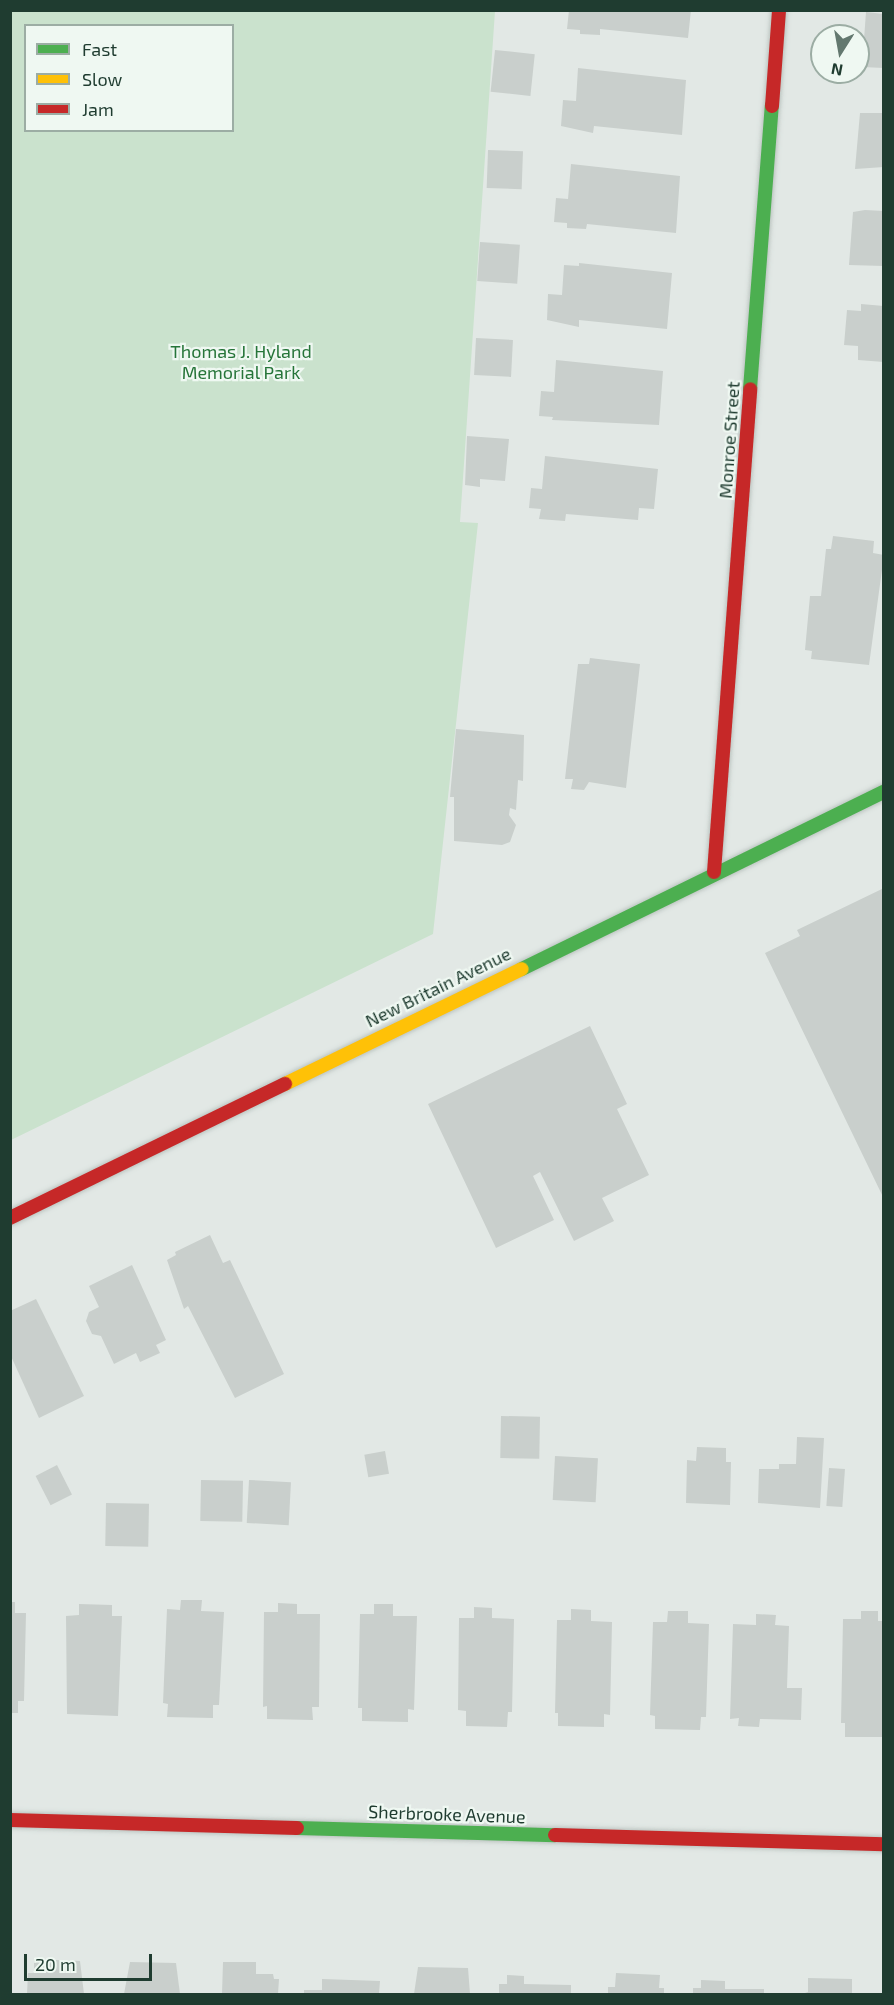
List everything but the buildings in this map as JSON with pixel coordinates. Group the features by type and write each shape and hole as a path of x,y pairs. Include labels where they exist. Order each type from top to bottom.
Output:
{"street":[{"name":"Monroe Street","path":"714,872 779,10"},
{"name":"New Britain Avenue","path":"10,1218 714,872 884,792"},
{"name":"Sherbrooke Avenue","path":"10,1820 884,1844"}],"green space":[{"name":"Thomas J. Hyland Memorial Park","path":"11,10 495,11 460,522 478,523 433,934 11,1140"}],"traffic: fast":[{"path":"750,389 772,106"},
{"path":"522,969 884,792"},
{"path":"297,1828 555,1835"}],"traffic: slow":[{"path":"285,1084 522,969"}],"traffic: jam":[{"path":"772,106 779,10"},
{"path":"714,872 750,389"},
{"path":"10,1218 285,1084"},
{"path":"10,1820 297,1828"},
{"path":"555,1835 884,1844"}]}
